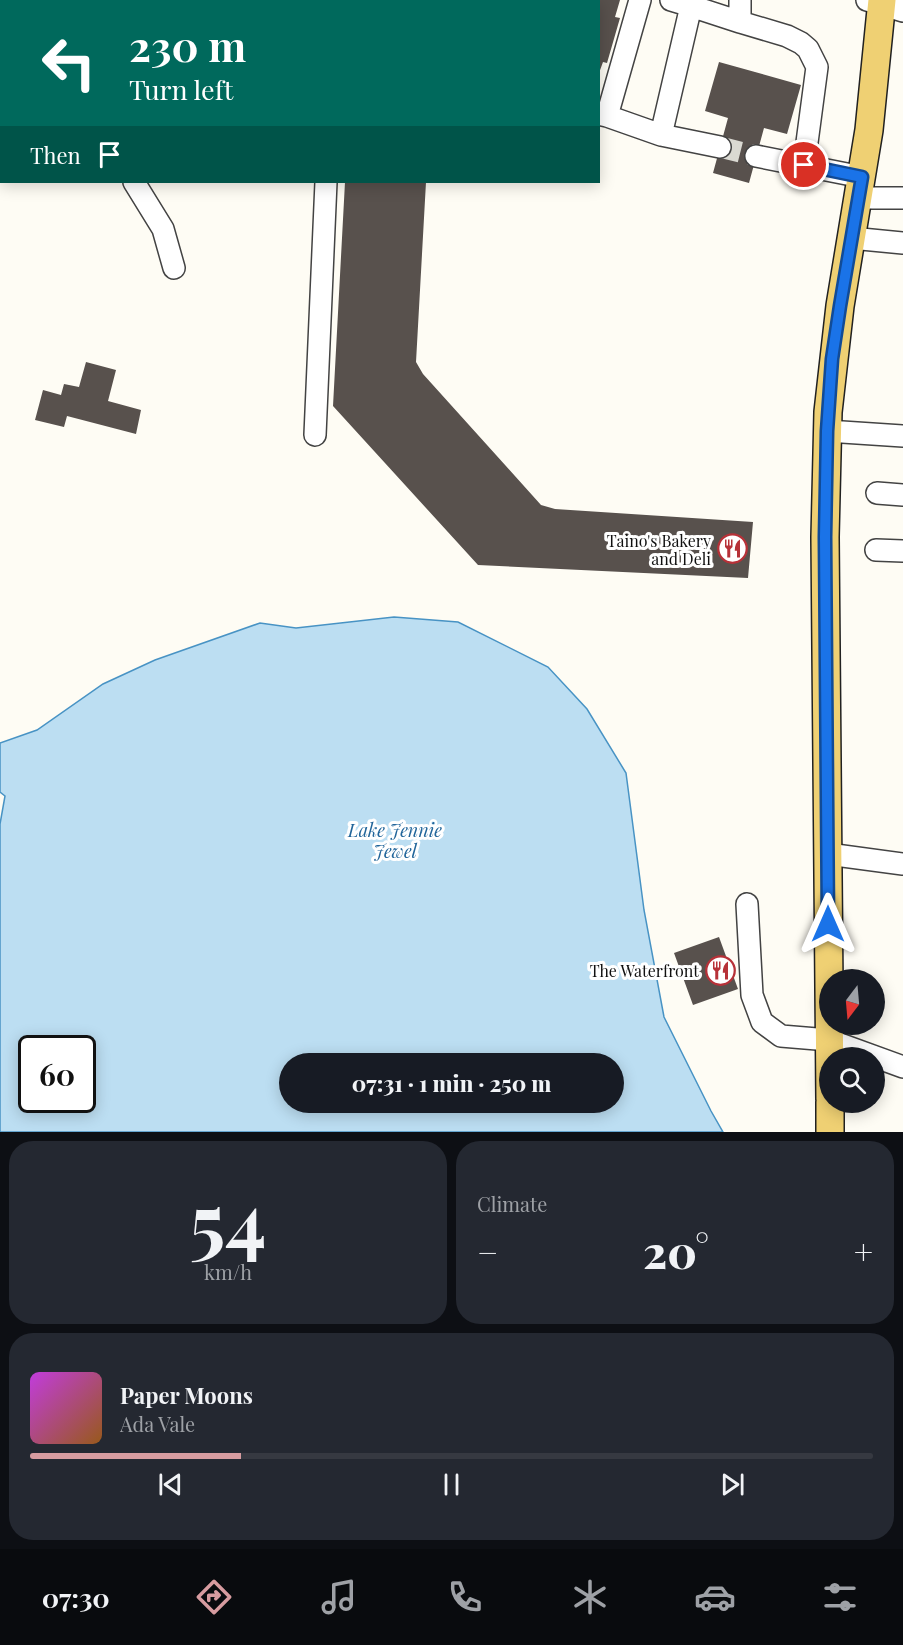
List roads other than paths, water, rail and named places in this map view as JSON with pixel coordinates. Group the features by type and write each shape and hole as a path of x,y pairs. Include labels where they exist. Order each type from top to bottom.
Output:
{"main road":[{"path":"829,1047 825,537 827,431 832,359 869,130 883,4"},
{"path":"830,1113 830,1132"}],"lane":[{"path":"640,0 603,115 661,135 720,147"},
{"path":"740,0 740,22"},
{"path":"661,135 683,10 740,22 787,36 808,49 817,67 804,165"},
{"path":"756,156 804,165 860,187 903,198"},
{"path":"135,183 163,229 174,268"},
{"path":"315,435 326,183"},
{"path":"851,238 903,243"},
{"path":"827,431 903,436"},
{"path":"877,493 903,495"},
{"path":"876,549 903,551"},
{"path":"828,854 903,864"},
{"path":"747,904 752,995 762,1022 781,1036 829,1040 903,1067"}],"water":[{"name":"Lake Jennie Jewel","path":"394,617 458,622 548,667 587,709 626,773 644,910 664,1017 723,1132 0,1132 0,824 5,796 0,792 0,743 37,730 103,684 155,660 260,623 296,628"}],"tunnel":[{"path":"720,147 756,156"}],"place":[{"name":"Taino's Bakery and Deli","path":"732,549"},
{"name":"The Waterfront","path":"720,970"}]}
